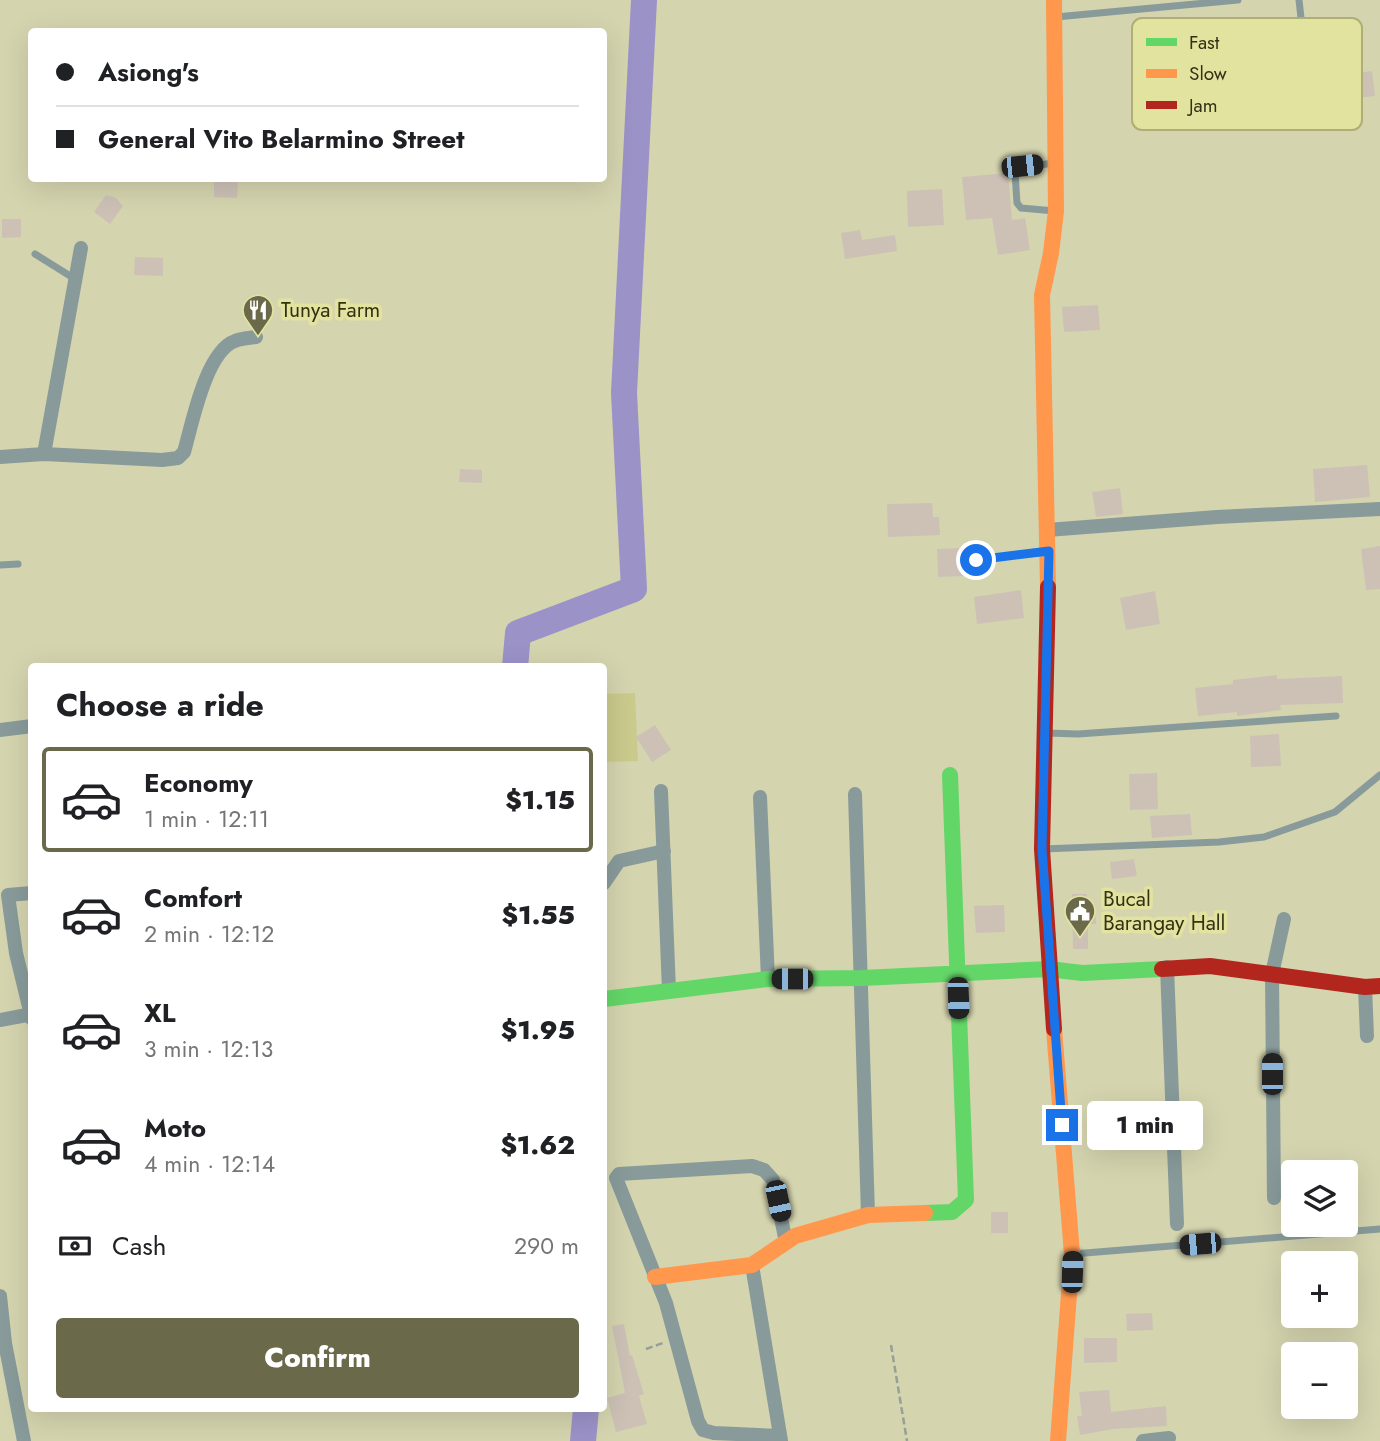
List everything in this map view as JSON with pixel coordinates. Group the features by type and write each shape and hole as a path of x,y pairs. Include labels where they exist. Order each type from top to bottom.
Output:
{"street":[{"path":"1054,0 1056,211 1042,295 1049,551 1042,849 1072,1254 1058,1441"},
{"path":"44,454 81,248"},
{"path":"0,457 44,454 162,460 178,458 184,452 209,369 219,352 233,341 256,337"},
{"path":"1047,530 1217,517 1380,509"},
{"path":"0,730 28,726"},
{"path":"654,1277 752,1265 795,1236 867,1215 952,1212 966,1200 950,775"},
{"path":"661,791 669,991"},
{"path":"856,794 867,1215"},
{"path":"760,797 768,979"},
{"path":"607,879 619,861 663,851"},
{"path":"28,893 8,895 16,953 28,1003"},
{"path":"1273,1198 1272,974 1284,919"},
{"path":"16,953 28,952"},
{"path":"607,999 768,979 1049,970 1082,973 1210,966 1373,987 1367,1036"},
{"path":"1167,967 1177,1224"},
{"path":"0,1020 28,1016"},
{"path":"752,1265 781,1438 703,1430 698,1421 666,1303 617,1178 619,1174 752,1166 764,1170 773,1180 786,1242"},
{"path":"0,1296 2,1343 24,1441"},
{"path":"1143,1441 1170,1438"}],"lane":[{"path":"1055,17 1238,0"},
{"path":"1299,0 1301,18"},
{"path":"1056,163 1022,166 1016,168 1015,172 1017,203 1021,208 1056,211"},
{"path":"35,254 75,279"},
{"path":"976,560 1049,551"},
{"path":"0,565 19,564"},
{"path":"1044,733 1079,734 1336,716"},
{"path":"1042,849 1219,842 1264,837 1335,812 1380,775"},
{"path":"1072,1254 1380,1229"}],"path":[{"path":"891,1346 908,1441"}],"green space":[{"path":"635,693 638,761 607,762 607,694"}],"building":[{"path":"1372,71 1375,96 1362,97 1362,72"},
{"path":"1008,173 1012,220 1025,218 1030,250 998,255 992,218 966,220 962,177"},
{"path":"214,182 238,182 237,198 214,197"},
{"path":"942,189 944,225 908,227 907,191"},
{"path":"106,195 116,198 123,206 110,224 94,212"},
{"path":"2,219 21,219 21,237 2,238"},
{"path":"860,230 862,240 895,235 897,251 845,259 841,233"},
{"path":"135,257 163,258 163,276 134,275"},
{"path":"1098,305 1100,330 1064,332 1062,307"},
{"path":"1367,465 1370,497 1315,502 1313,469"},
{"path":"460,469 482,470 482,483 459,482"},
{"path":"1120,488 1123,514 1096,517 1092,492"},
{"path":"932,503 933,517 939,517 940,535 888,537 887,504"},
{"path":"1380,546 1380,589 1366,590 1361,549"},
{"path":"963,548 964,576 938,577 937,549"},
{"path":"1021,590 1024,618 977,624 974,597"},
{"path":"1155,591 1160,624 1126,630 1120,598"},
{"path":"1277,675 1277,679 1342,676 1343,703 1280,705 1281,710 1237,716 1237,712 1198,716 1195,688"},
{"path":"655,725 671,750 652,762 636,737"},
{"path":"1279,734 1281,766 1251,767 1250,736"},
{"path":"1157,773 1158,809 1130,810 1129,774"},
{"path":"1190,814 1192,835 1152,838 1150,816"},
{"path":"1134,859 1137,876 1112,879 1110,862"},
{"path":"1072,894 1087,894 1087,910 1095,910 1096,924 1088,924 1088,949 1073,949"},
{"path":"1004,905 1005,932 976,933 974,906"},
{"path":"991,1212 1008,1212 1008,1233 991,1233"},
{"path":"1152,1313 1153,1330 1127,1331 1126,1314"},
{"path":"624,1324 630,1356 632,1355 644,1394 639,1396 647,1424 616,1432 607,1398 625,1393 612,1326"},
{"path":"1084,1338 1117,1338 1117,1362 1084,1363"},
{"path":"1109,1390 1111,1412 1166,1406 1167,1426 1113,1429 1080,1435 1077,1416 1082,1416 1079,1392"}],"waterway":[{"path":"515,663 518,633 634,589 624,393 644,0"},
{"path":"583,1441 586,1412"}],"traffic: fast":[{"path":"925,1213 952,1212 966,1200 950,775"},
{"path":"607,999 768,979 862,978 1049,969 1082,973 1162,969"}],"traffic: slow":[{"path":"1048,587 1042,295 1056,211 1054,0"},
{"path":"1054,1029 1072,1254 1058,1441"},
{"path":"655,1277 752,1265 795,1236 868,1215 925,1213"}],"traffic: jam":[{"path":"1048,587 1042,849 1054,1029"},
{"path":"1162,969 1210,966 1365,987 1380,986"}],"place":[{"name":"Tunya Farm","path":"258,337"},
{"name":"Bucal Barangay Hall","path":"1080,938"}],"route":[{"path":"976,560 1049,551 1042,849 1062,1125"}]}
